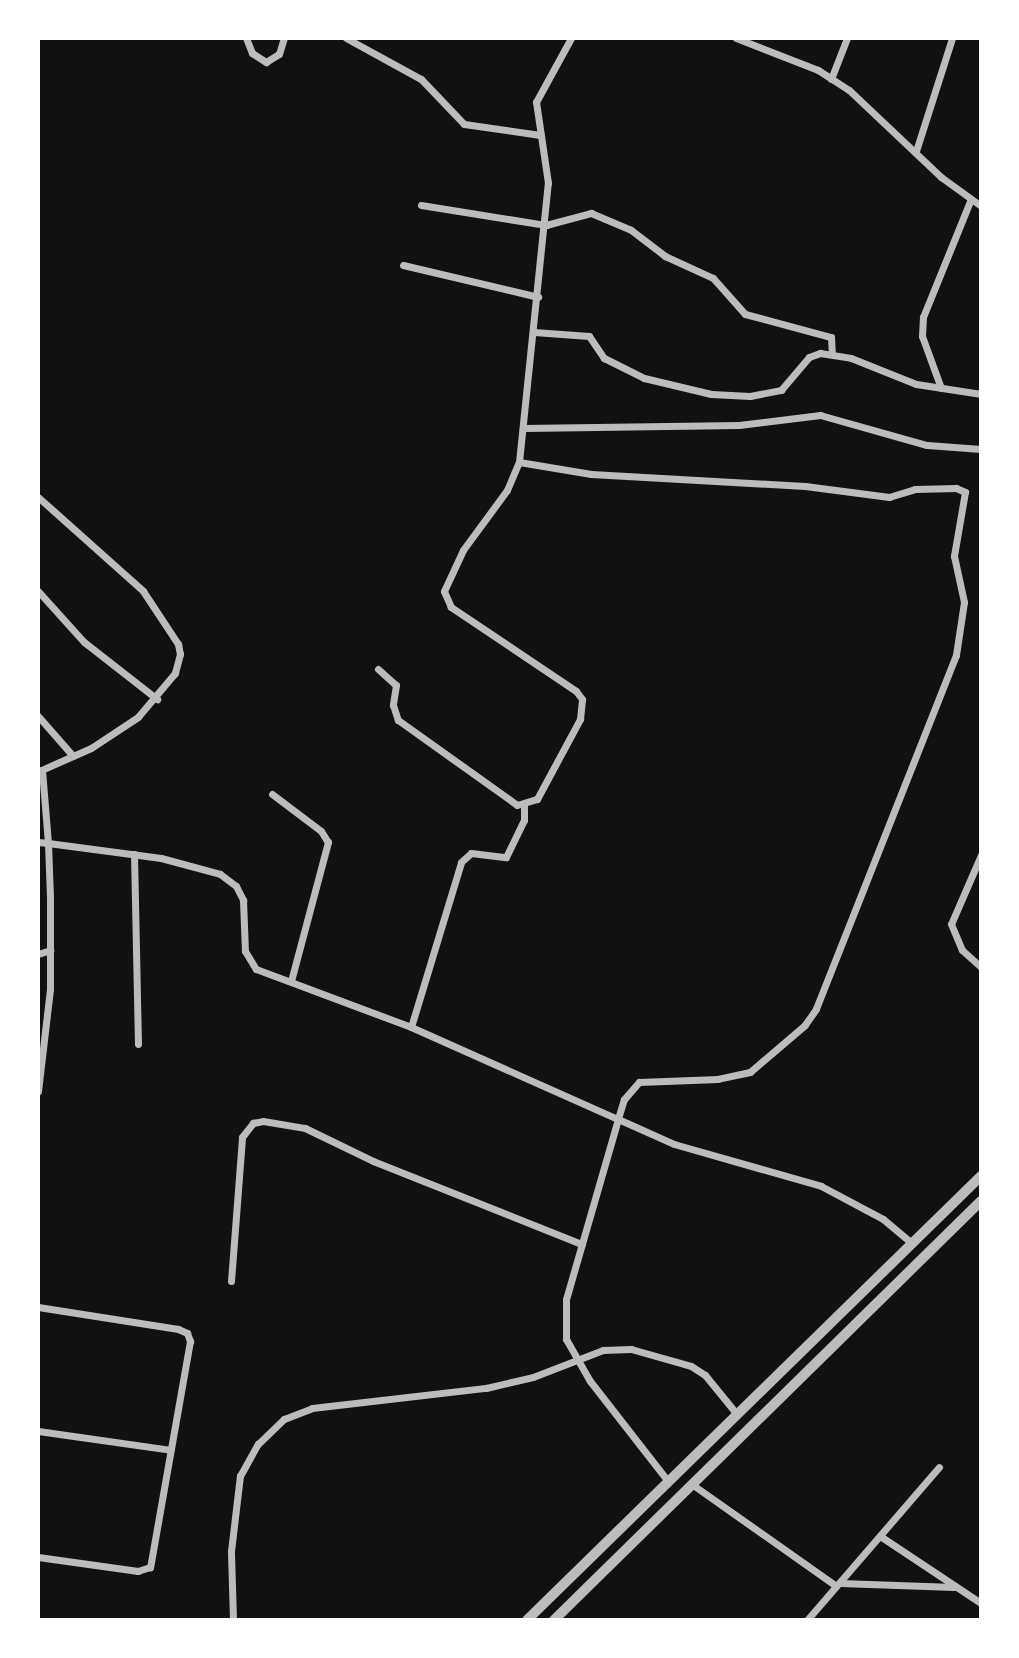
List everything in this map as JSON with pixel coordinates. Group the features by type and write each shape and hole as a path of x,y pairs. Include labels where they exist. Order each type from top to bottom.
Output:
{"street":[{"path":"246,38 251,53 266,62 273,61 284,38"},
{"path":"346,38 421,79 464,124 505,134 540,135"},
{"path":"524,806 537,799 580,719 582,699 576,691 451,607 444,591 463,550 508,490 519,462 546,225 548,183 536,102 541,86 570,38"},
{"path":"736,38 831,79 878,114 970,201 981,206"},
{"path":"831,79 847,38"},
{"path":"916,151 952,38"},
{"path":"941,388 922,336 923,317 970,201"},
{"path":"421,205 546,225 582,213 622,226 665,256 713,278 745,314 831,337 832,354"},
{"path":"403,265 538,296"},
{"path":"534,332 589,337 604,358 644,378 712,394 768,394 780,390 809,357 832,354 915,384 981,394"},
{"path":"524,428 739,425 820,415 927,445 981,449"},
{"path":"519,462 654,480 805,486 889,497 915,489 956,488 962,489 967,497 954,556 964,602 956,655 816,1010 805,1025 750,1072 718,1079 639,1082 624,1099 564,1317 566,1339 575,1359 667,1480"},
{"path":"38,497 143,591 178,644 178,665 157,699 118,733 40,770 48,843 51,950 38,1090"},
{"path":"38,591 84,642 157,699"},
{"path":"378,669 396,685 393,705 398,720 524,806"},
{"path":"38,716 73,756"},
{"path":"272,793 321,831 328,842 291,981"},
{"path":"411,1027 461,862 471,853 506,857 524,820 524,806"},
{"path":"38,842 134,854 196,866 236,886 243,900 249,962 256,969 411,1027 674,1144 821,1186 883,1219 910,1242"},
{"path":"134,854 138,1044"},
{"path":"981,855 951,924 962,950 981,967"},
{"path":"38,954 51,950"},
{"path":"231,1281 242,1137 253,1123 263,1121 305,1128 373,1161 582,1244"},
{"path":"527,1619 910,1242 981,1176"},
{"path":"554,1619 981,1201"},
{"path":"38,1307 187,1333 190,1348 150,1567 138,1571 38,1557"},
{"path":"233,1619 231,1551 240,1476 258,1444 284,1419 312,1408 486,1388 533,1377 603,1350 664,1355 705,1375 736,1413"},
{"path":"38,1431 171,1450"},
{"path":"807,1619 939,1466"},
{"path":"693,1485 838,1584 957,1587"},
{"path":"880,1536 981,1603"}]}
